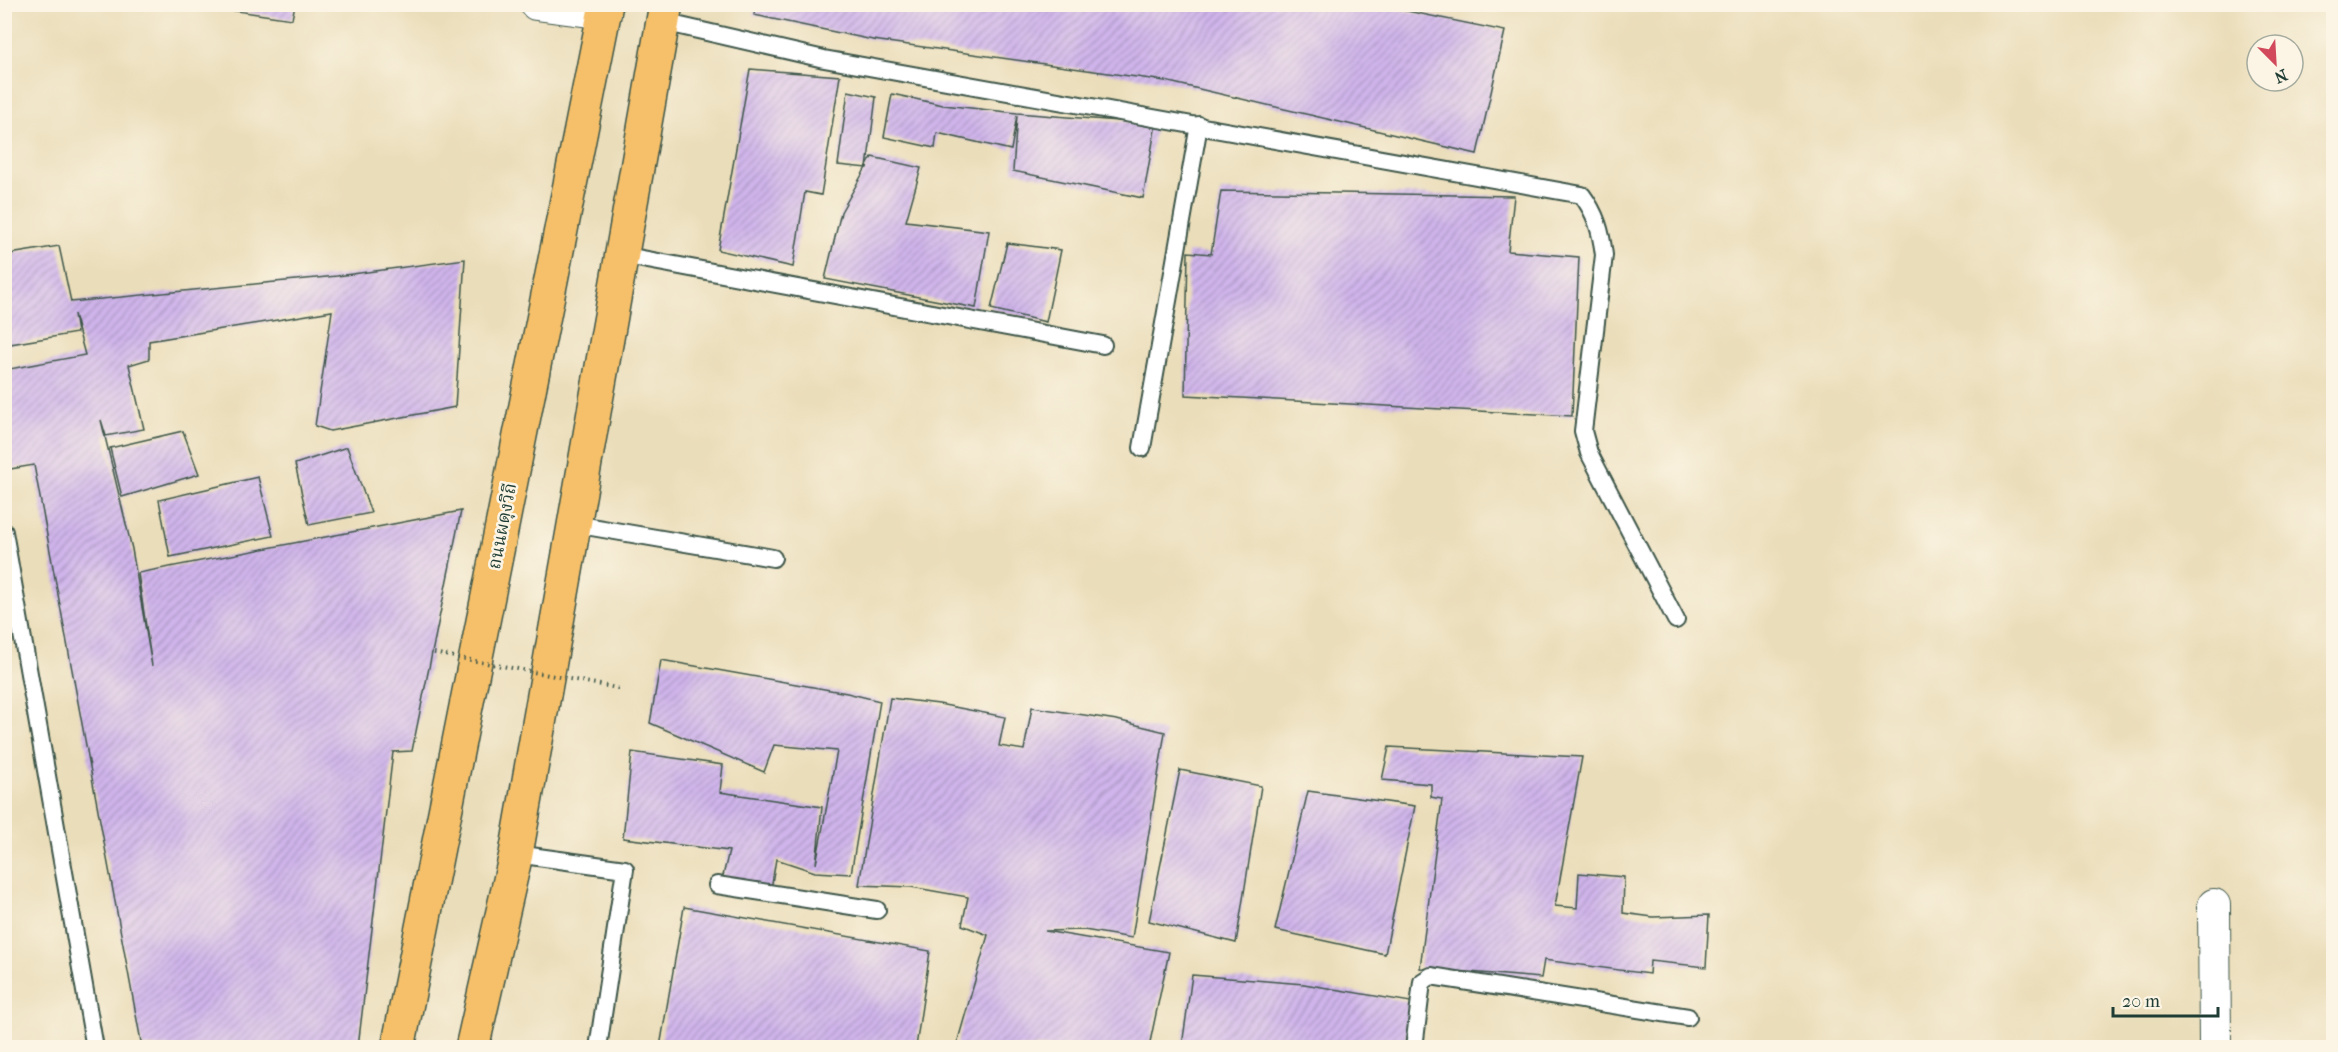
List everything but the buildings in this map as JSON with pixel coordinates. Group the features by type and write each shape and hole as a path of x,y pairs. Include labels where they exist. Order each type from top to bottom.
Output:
{"main road":[{"name":"ถนนผดุงวิถี","path":"398,1047 605,9"},
{"path":"472,1047 516,854 664,13"}],"street":[{"path":"536,4 605,9"},
{"path":"2214,905 2215,1047"}],"lane":[{"path":"664,13 824,59 1582,195 1593,210 1601,231 1604,255 1583,431 1588,453 1676,620"},
{"path":"1142,448 1199,125"},
{"path":"621,255 1103,345"},
{"path":"574,524 773,558"},
{"path":"4,532 95,1047"},
{"path":"516,854 625,869 598,1047"},
{"path":"717,885 878,910"},
{"path":"1414,1047 1422,982 1431,976 1688,1017"}],"path":[{"path":"434,653 622,689"}]}
